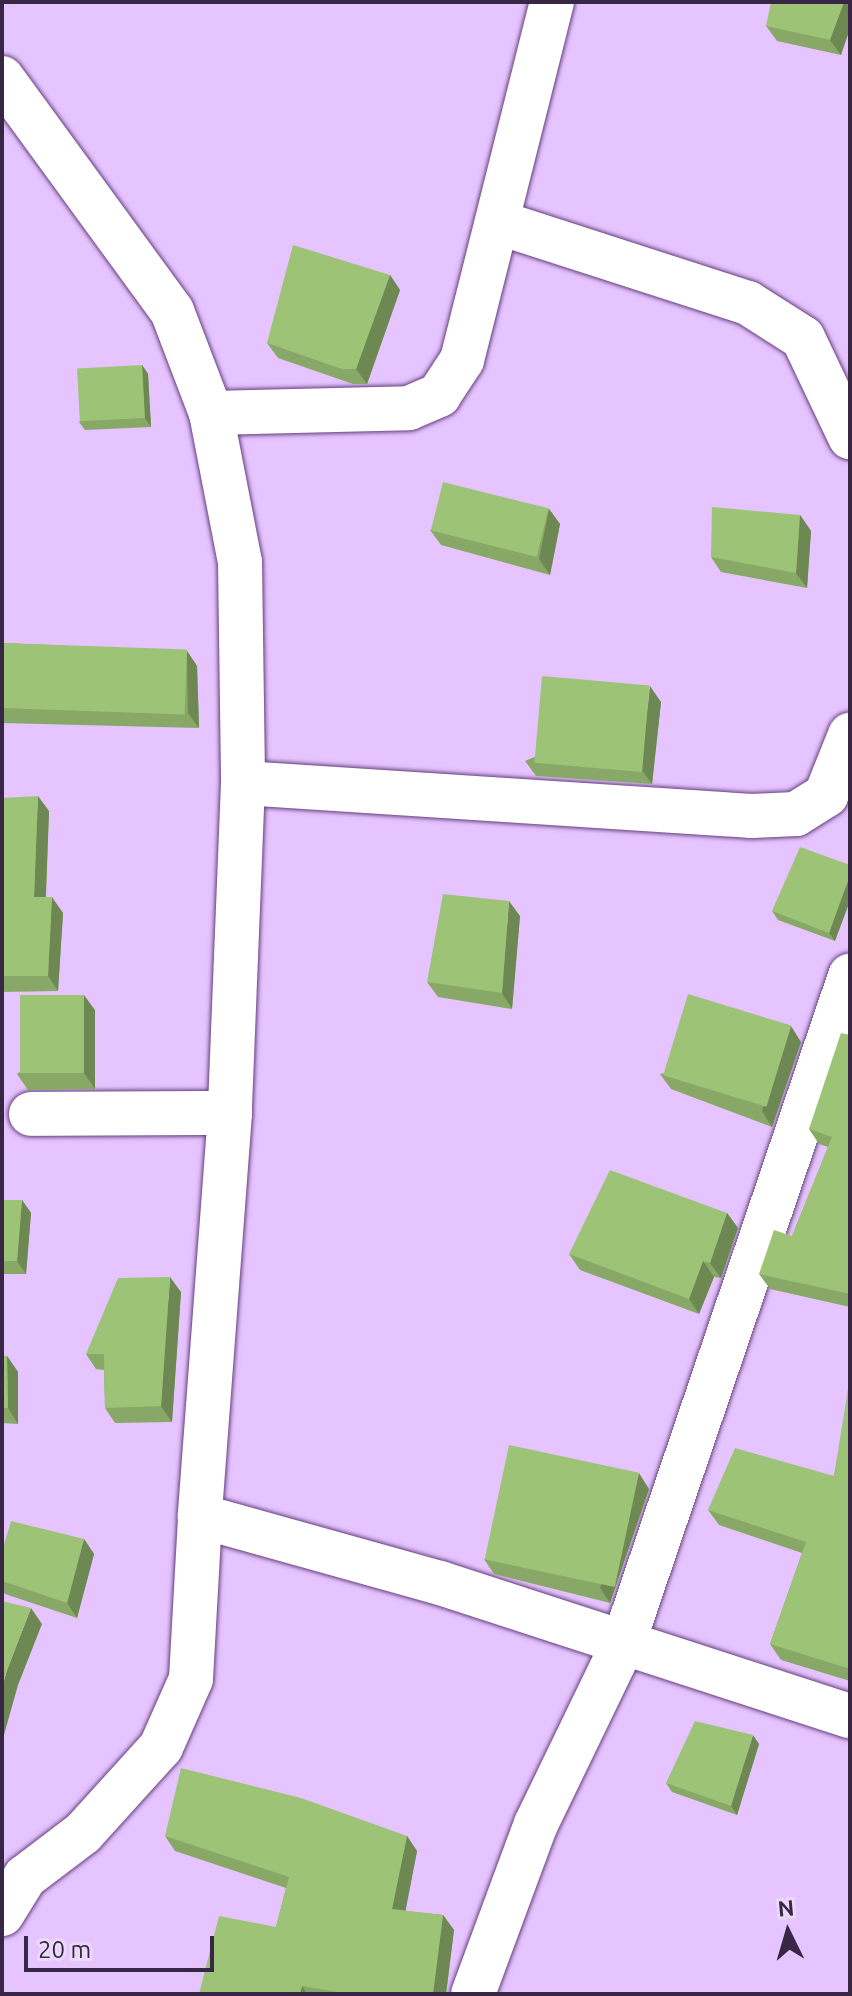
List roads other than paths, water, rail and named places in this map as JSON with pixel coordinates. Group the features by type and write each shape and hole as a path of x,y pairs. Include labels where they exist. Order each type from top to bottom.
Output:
{"street":[{"path":"211,413 409,408 439,395 462,360 552,2"},
{"path":"2,78 172,311 211,413 240,562 243,783 230,1113 191,1679 161,1747 83,1833 14,1874 2,1914"},
{"path":"497,222 748,303 803,338 850,437"},
{"path":"243,783 752,816 796,814 826,795 850,735"},
{"path":"473,1994 536,1824 623,1644 850,976"},
{"path":"31,1114 230,1113"},
{"path":"200,1516 440,1583 850,1716"}]}
